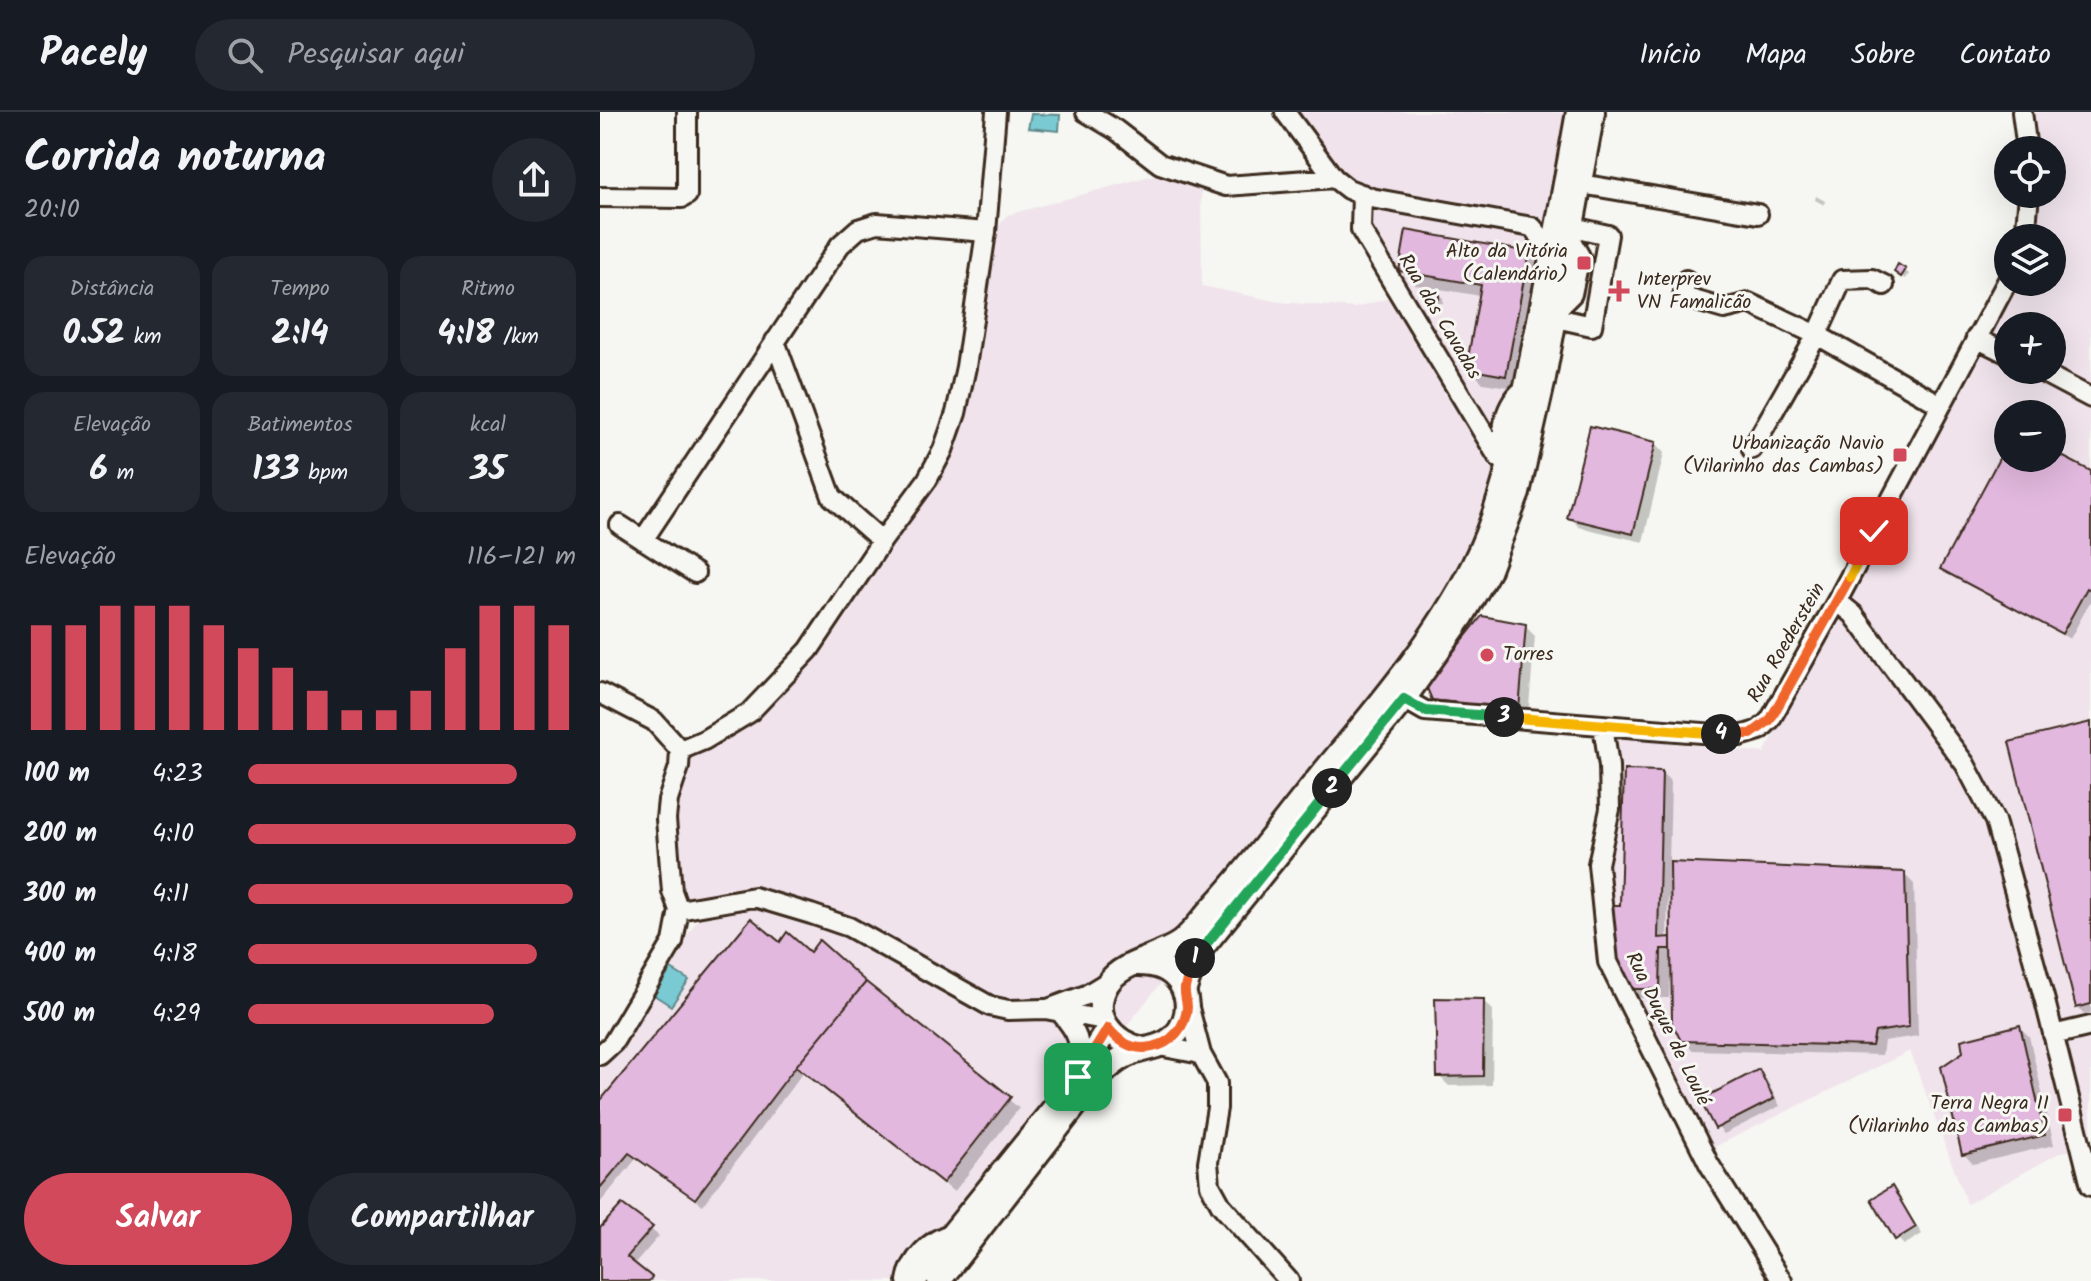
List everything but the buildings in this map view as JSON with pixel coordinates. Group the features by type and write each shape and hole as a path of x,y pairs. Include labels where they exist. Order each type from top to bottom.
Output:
{"main road":[{"path":"1185,995 1197,954 1404,699 1462,617 1488,572 1518,493 1557,313 1578,112"},
{"path":"1151,1047 1130,1046 1117,1039 1106,1024 1101,1007 1109,981 1121,970 1161,955 1182,941 1209,912 1391,690 1450,607 1473,565 1503,490 1504,459 1526,388 1564,233 1581,184 1593,112"},
{"path":"939,1281 1106,1069 1124,1056 1175,1035 1181,1027 1187,1009 1185,995 1177,979 1166,969 1152,964 1137,964"},
{"path":"914,1281 1078,1077 1106,1024"}],"street":[{"path":"600,197 674,199 687,195 687,112"},
{"path":"680,750 704,740 749,713 809,650 927,480 943,450 956,413 966,367 986,232 996,112"},
{"path":"1086,112 1116,130 1160,164 1226,186 1334,178"},
{"path":"1285,112 1334,178 1348,189 1564,233 1608,235 1592,326 1557,313"},
{"path":"2022,112 2025,136"},
{"path":"1581,184 1758,214"},
{"name":"Rua das Cavadas","path":"1362,194 1361,230 1504,459"},
{"path":"643,540 840,245 858,229 877,223 986,232"},
{"path":"1532,227 1564,233"},
{"path":"1752,449 1817,335 1842,280 1872,279 1884,285"},
{"path":"1686,280 1683,297 1724,309 1749,303 1817,335 1941,405"},
{"name":"Rua Roederstein","path":"1603,725 1740,736 1760,730 1770,720 1999,296"},
{"path":"1976,338 1994,347"},
{"path":"775,341 832,497 882,541"},
{"path":"2064,384 2091,398"},
{"path":"620,525 695,573"},
{"path":"1837,601 1853,614 1965,764 1995,821 2086,1149 2091,1186"},
{"path":"600,693 654,721 680,750 679,767 668,800 666,819 672,891 679,910 673,942 613,1043 600,1055"},
{"path":"1404,699 1425,711 1603,725"},
{"name":"Rua Duque de Loulé","path":"1603,725 1609,766 1610,809 1598,864 1608,962 1709,1164 1782,1281"},
{"path":"679,910 754,897 849,927 990,1006 1008,1010 1052,1011 1106,1024"},
{"path":"1052,1011 1109,981"},
{"path":"1185,995 1201,1054 1217,1083 1217,1108 1208,1162 1210,1185 1221,1205 1289,1281"},
{"path":"1052,1011 1075,1029 1080,1042 1078,1077"},
{"path":"2053,1035 2091,1026"},
{"path":"1151,1047 1201,1054"},
{"path":"907,1281 909,1270 931,1243 951,1234"}],"shaded area":[{"path":"1297,112 1577,112 1508,502 1315,790 923,1281 600,1281 600,1069 699,917 680,893 672,818 688,761 756,714 859,593 911,514 974,347 995,232 1007,215 1158,174 1201,190 1202,286 1279,302 1355,308 1406,293 1338,167"},
{"path":"2033,112 2091,112 2091,1147 2061,1152 1967,1204 1910,1051 1708,1150 1613,964 1604,863 1616,788 1615,742 1620,737 1764,753 1994,328 1994,384 2066,384 2066,312 2003,312 2011,296 2066,296 2066,224 2037,224 2040,208 2066,208 2066,136 2036,136"}],"water":[{"path":"1031,114 1060,115 1059,131 1028,128"},
{"path":"671,969 689,980 671,1006 654,995"}],"place":[{"name":"Alto da Vitória (Calendário)","path":"1584,263"},
{"name":"Interprev VN Famalicão","path":"1619,291"},
{"name":"Urbanização Navio (Vilarinho das Cambas)","path":"1900,455"},
{"name":"Torres","path":"1487,655"},
{"name":"Terra Negra II (Vilarinho das Cambas)","path":"2065,1115"}],"route":[{"path":"1078,1077 1108,1028 1117,1039 1144,1049 1168,1042 1175,1035 1185,1018 1184,992 1197,954 1404,699 1425,711 1740,736 1751,734 1770,720 1874,531"}]}
